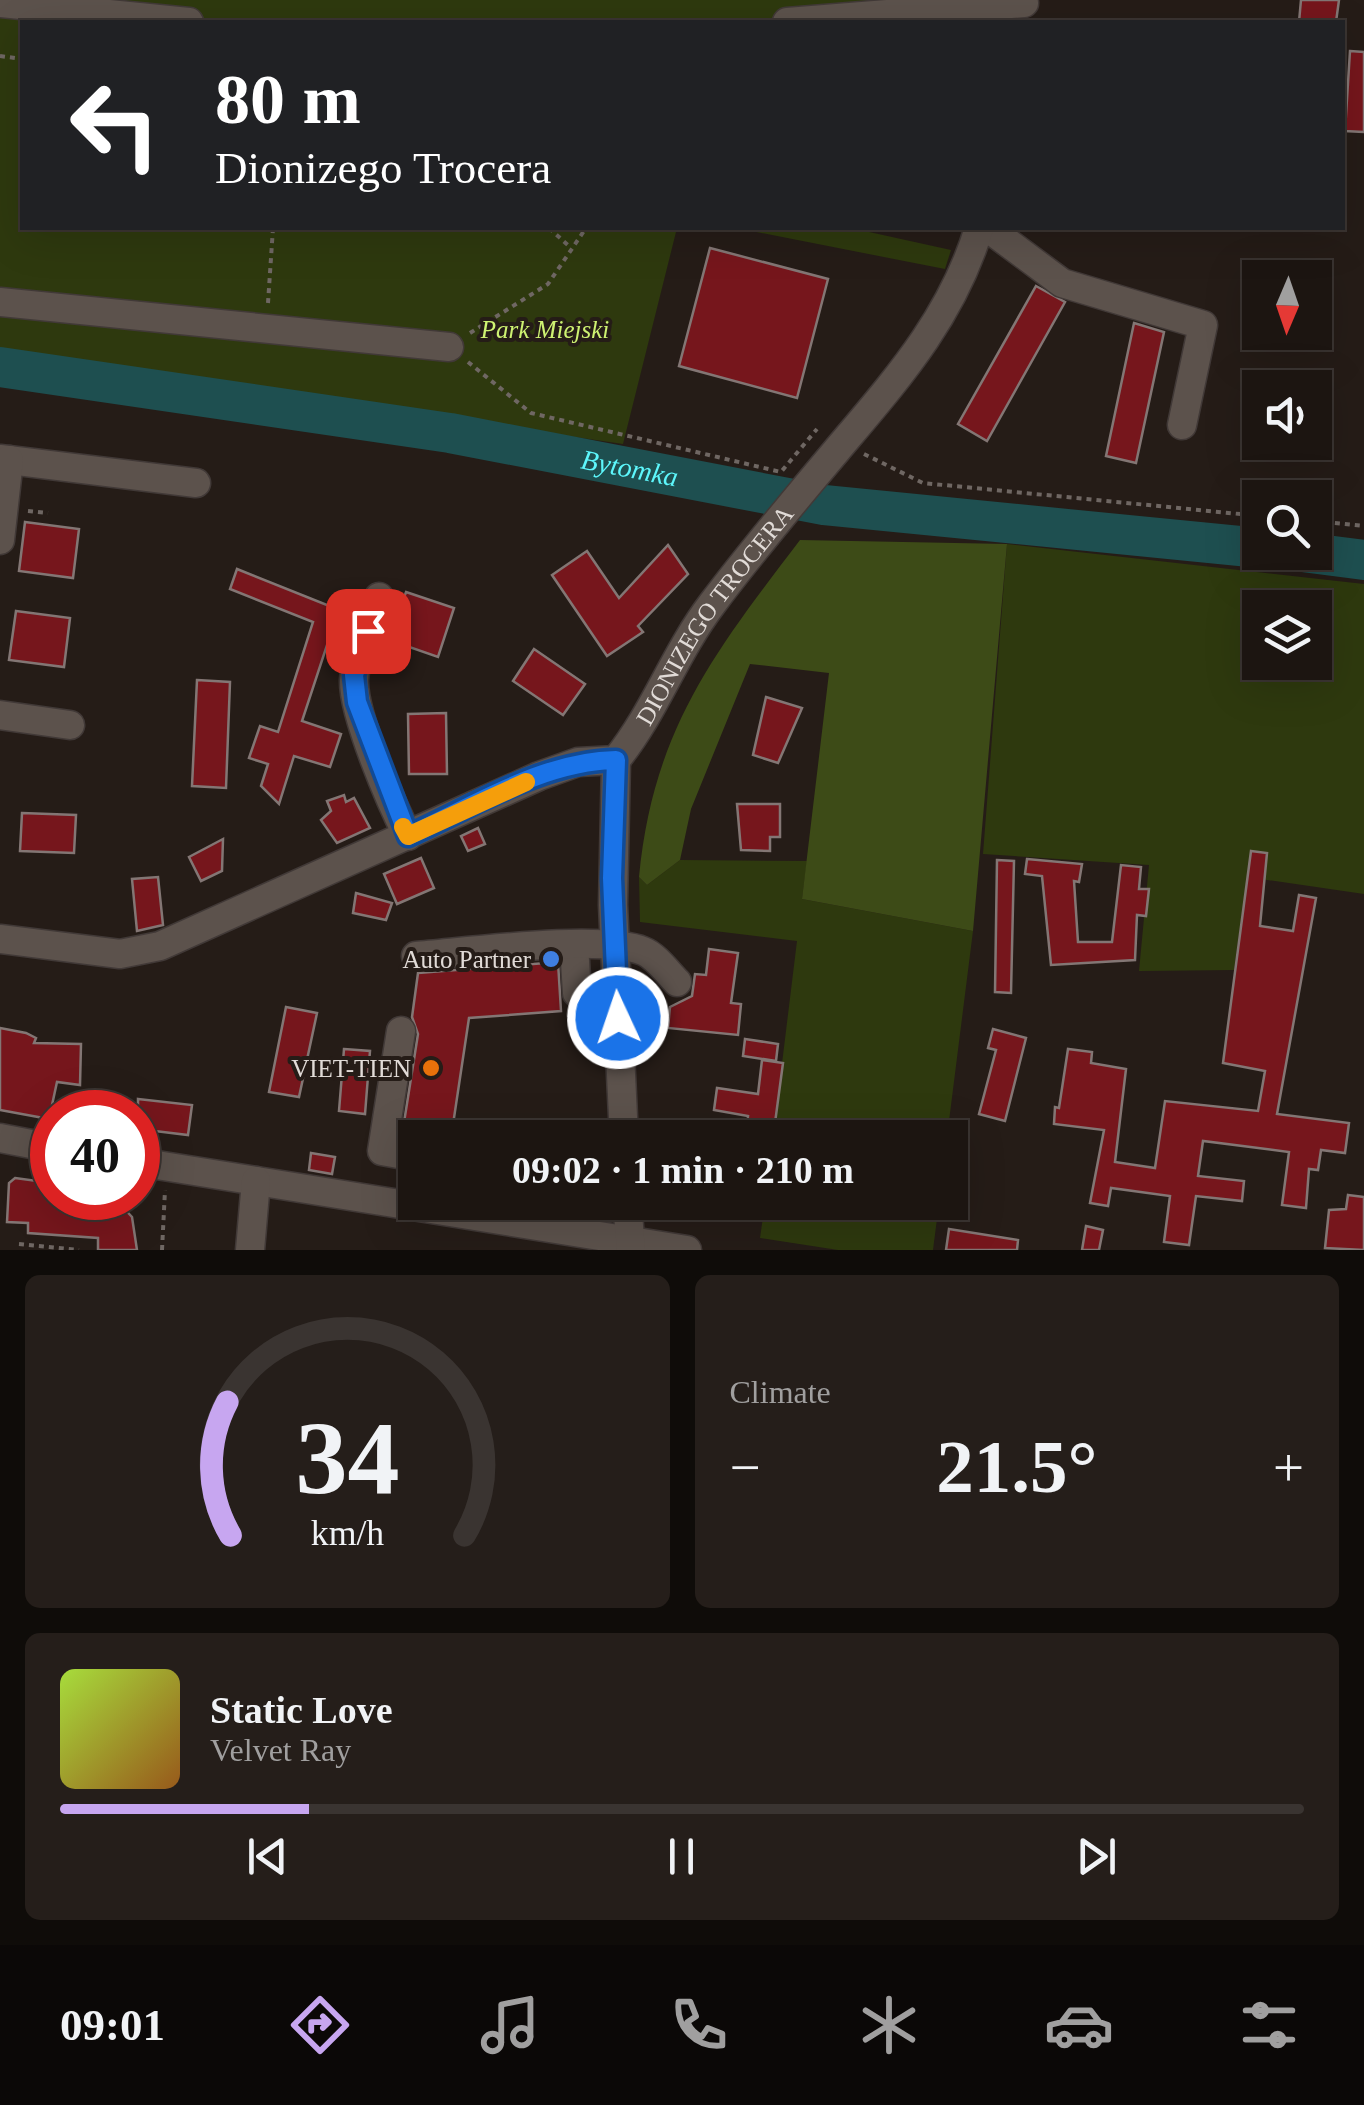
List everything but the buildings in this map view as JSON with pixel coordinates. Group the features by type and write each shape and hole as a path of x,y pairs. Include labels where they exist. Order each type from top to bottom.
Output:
{"street":[{"path":"0,3 169,20"},
{"path":"820,20 1024,8"},
{"name":"DIONIZEGO TROCERA","path":"616,760 642,727 674,660 700,620 776,522 922,350 957,287 977,230"},
{"path":"991,230 1062,284 1204,325 1182,424"},
{"path":"0,302 449,347"},
{"path":"0,540 4,460 196,483"},
{"path":"379,597 357,665 354,688 408,836"},
{"path":"0,715 70,725"},
{"path":"0,940 120,954 160,946 556,769 588,760 616,760 614,947 623,1120"},
{"path":"574,944 577,993"},
{"path":"416,956 574,944 614,947 647,952 677,982"},
{"path":"398,1154 382,1151 401,1031"},
{"path":"0,1138 30,1144"},
{"path":"160,1166 256,1181 398,1192"},
{"path":"250,1250 256,1181"},
{"path":"526,1220 631,1245 687,1250"},
{"path":"629,1220 631,1245"}],"path":[{"path":"266,327 273,230"},
{"path":"551,230 570,247"},
{"path":"584,230 548,284 449,347 531,414 782,472 817,429"},
{"path":"844,442 894,473 922,484 1242,514"},
{"path":"1332,523 1364,526"},
{"path":"162,1250 165,1181"},
{"path":"20,1244 79,1250"}],"green space":[{"name":"Park Miejski","path":"0,0 1000,0 997,20 20,20 20,230 676,230 623,444 0,353"},
{"path":"746,230 860,230 951,250 945,269"},
{"path":"800,540 1007,544 973,931 802,899 829,673 750,664 691,809 680,860 647,885 639,877 658,778 692,696"},
{"path":"1007,544 1364,584 1364,894 1247,877 1234,970 1139,971 1149,865 983,854"},
{"path":"680,860 807,861 802,899 973,931 949,1120 775,1120 797,941 640,922 639,877 647,885"},
{"path":"763,1220 937,1220 933,1250 838,1250 760,1238"}],"waterway":[{"name":"Bytomka","path":"0,367 450,433 824,505 1242,546"},
{"name":"Bytomka","path":"1332,556 1364,560"}],"slow traffic":[{"path":"403,827 408,836 526,782"}],"place":[{"name":"Auto Partner","path":"551,959"},
{"name":"VIET-TIEN","path":"431,1068"}],"route":[{"path":"368,631 354,675 354,688 408,836 556,769 588,760 616,760 618,800 612,878 618,1018"}]}
